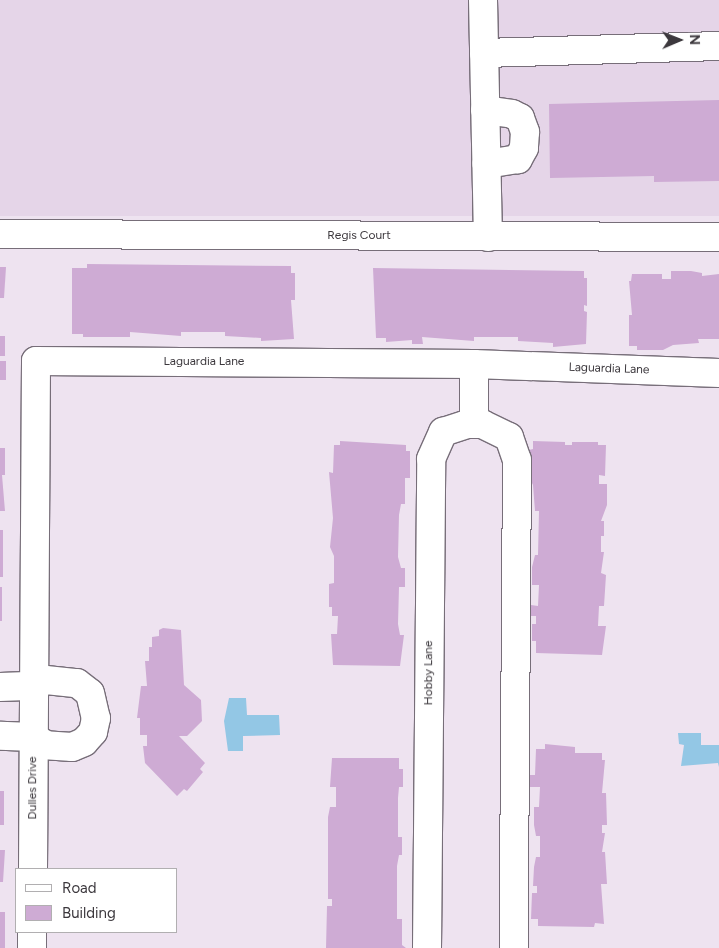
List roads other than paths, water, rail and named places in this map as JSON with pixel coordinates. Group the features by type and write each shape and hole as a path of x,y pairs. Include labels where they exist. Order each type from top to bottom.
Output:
{"street":[{"path":"483,0 488,237"},
{"path":"484,53 719,46"},
{"path":"485,110 512,114 520,118 525,132 524,148 518,159 486,164"},
{"name":"Regis Court","path":"0,234 719,237"},
{"name":"Laguardia Lane","path":"34,697 36,361 474,364 719,373"},
{"path":"474,364 474,424 509,437 517,460 514,948"},
{"name":"Hobby Lane","path":"427,948 431,459 444,432 474,424"},
{"path":"0,687 34,697 46,680 77,683 90,694 96,718 93,732 84,742 72,747 46,745 33,737 0,736"},
{"name":"Dulles Drive","path":"33,868 34,697"},
{"path":"32,933 32,948"}],"water":[{"path":"229,698 246,698 247,715 279,715 280,735 243,736 243,751 228,751 224,721"},
{"path":"678,733 701,733 701,745 719,745 719,767 718,763 681,766 684,745 679,744"}]}
